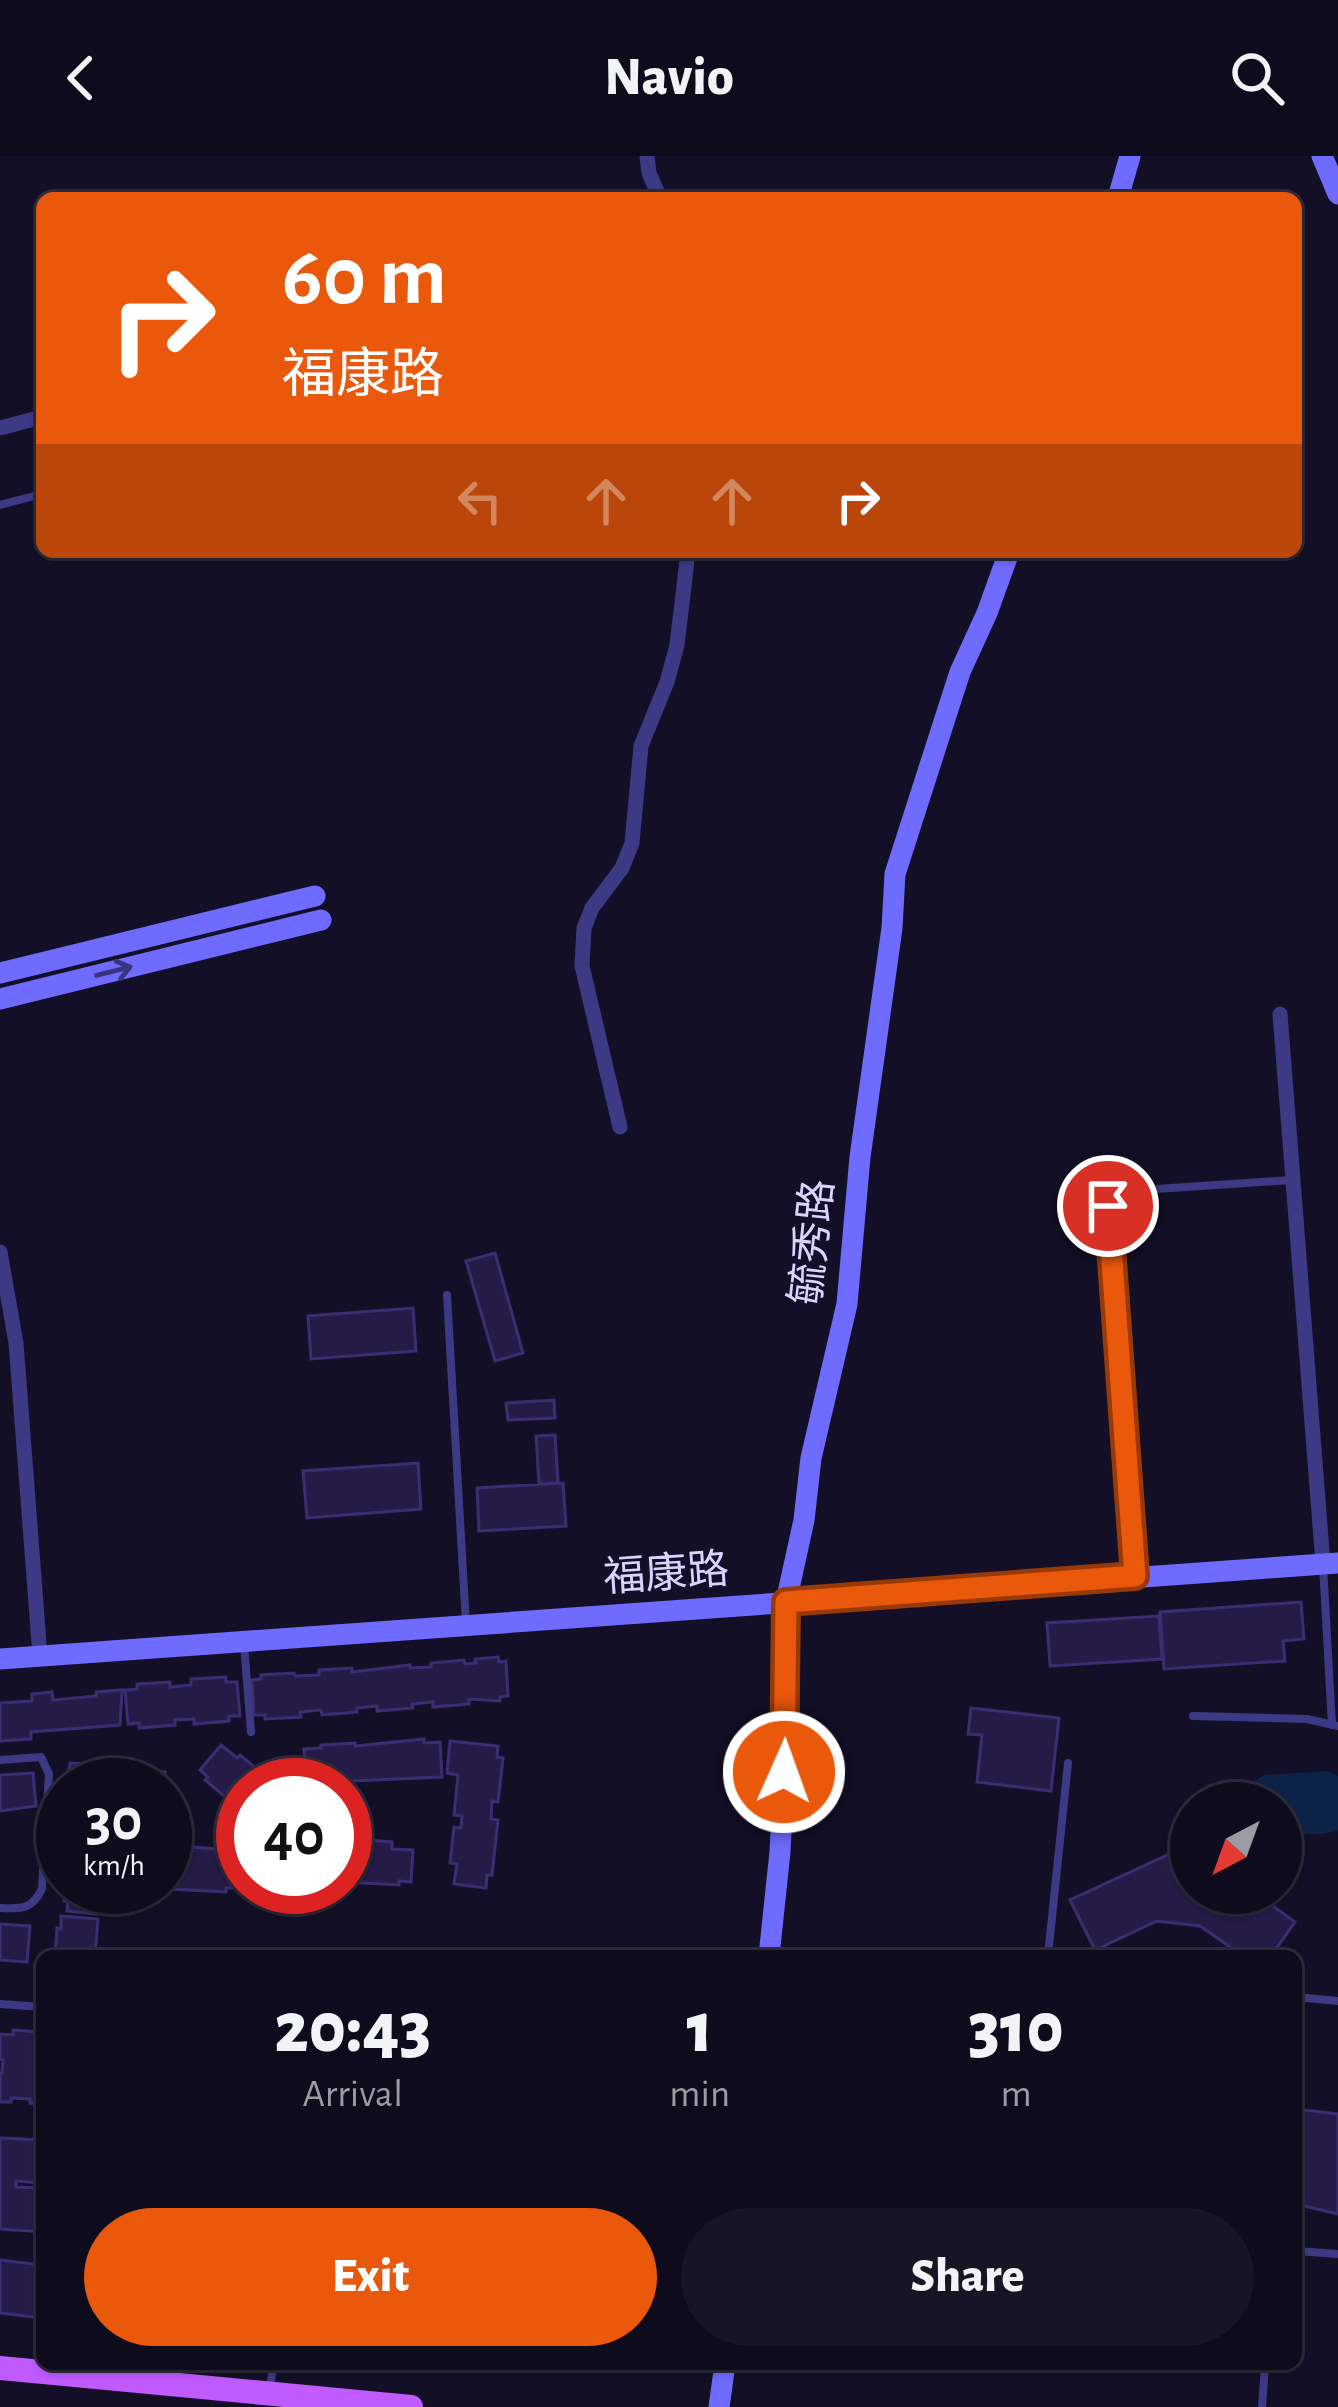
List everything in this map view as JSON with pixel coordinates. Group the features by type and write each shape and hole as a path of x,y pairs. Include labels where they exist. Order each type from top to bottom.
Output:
{"main road":[{"path":"0,2368 36,2368"},
{"path":"81,2370 411,2407"}],"street":[{"path":"647,156 657,192"},
{"path":"1120,192 1130,156"},
{"path":"1322,156 1338,194"},
{"path":"0,428 36,419"},
{"path":"620,1127 582,966 582,942 592,908 622,868 632,843 641,746 677,645 687,558"},
{"name":"毓秀路","path":"770,1950 784,1772 786,1602 804,1520 811,1458 847,1304 860,1157 896,874 960,672 1007,558"},
{"path":"0,973 315,896"},
{"path":"0,999 321,920"},
{"path":"1280,1014 1330,1563"},
{"path":"0,1252 40,1656"},
{"name":"福康路","path":"0,1659 1330,1563"},
{"path":"719,2407 724,2370"}],"lane":[{"path":"0,505 36,496"},
{"path":"1135,1576 1108,1206 1111,1192 1292,1180"},
{"path":"447,1294 466,1625"},
{"path":"1193,1716 1307,1719 1335,1726 1330,1563"},
{"path":"244,1642 251,1732"},
{"path":"0,1760 41,1757 49,1774 41,1889 24,1909 0,1907"},
{"path":"1049,1950 1068,1762"},
{"path":"1302,1998 1338,2001"},
{"path":"0,2004 36,2007"},
{"path":"1302,2252 1338,2254"},
{"path":"270,2393 272,2370"},
{"path":"1262,2407 1265,2370"}],"water":[{"path":"1328,1771 1338,1776 1338,1830 1302,1834 1302,1782 1254,1782 1265,1775"}],"building":[{"path":"495,1253 523,1353 495,1361 466,1261"},
{"path":"413,1308 416,1351 311,1359 308,1316"},
{"path":"554,1400 555,1418 508,1420 506,1403"},
{"path":"555,1435 558,1483 539,1484 536,1436"},
{"path":"418,1463 421,1509 307,1518 303,1471"},
{"path":"563,1483 566,1526 479,1531 477,1488"},
{"path":"1301,1602 1304,1639 1283,1641 1285,1661 1164,1669 1160,1612"},
{"path":"1159,1616 1162,1659 1050,1666 1047,1623"},
{"path":"498,1657 499,1662 506,1661 508,1696 500,1701 469,1699 469,1704 433,1707 433,1702 377,1711 377,1706 322,1715 321,1710 300,1712 301,1717 254,1715 252,1680 261,1675 431,1667 431,1663 464,1660 465,1664"},
{"path":"226,1677 226,1682 237,1682 240,1716 194,1724 194,1719 175,1720 175,1725 139,1728 139,1723 128,1724 125,1690 137,1689 137,1684 170,1682 170,1687 191,1685 191,1679"},
{"path":"122,1690 120,1725 31,1732 31,1739 0,1741 0,1703 32,1701 32,1694 52,1692 53,1700"},
{"path":"971,1708 1059,1718 1051,1791 977,1782 982,1735 968,1734"},
{"path":"424,1739 424,1743 440,1742 442,1777 372,1780 372,1758 304,1758 304,1749"},
{"path":"450,1741 498,1746 497,1757 503,1758 498,1802 492,1801 491,1819 498,1820 492,1875 487,1875 486,1888 454,1884 457,1864 450,1863 454,1827 461,1828 462,1816 454,1815 458,1775 447,1773"},
{"path":"221,1745 237,1758 216,1758 216,1789 200,1770"},
{"path":"33,1773 36,1806 0,1811 0,1775"},
{"path":"372,1840 392,1842 392,1849 413,1850 411,1882 399,1881 399,1885 372,1884"},
{"path":"192,1847 216,1849 216,1891 192,1890"},
{"path":"1170,1854 1170,1914 1284,1914 1295,1922 1275,1950 1234,1950 1200,1926 1157,1921 1095,1950 1070,1900"},
{"path":"61,1916 98,1919 95,1950 55,1950 57,1928 61,1929"},
{"path":"0,1924 30,1926 27,1962 0,1960"},
{"path":"13,2030 36,2032 36,2104 11,2098 11,2102 0,2102 0,2034 13,2035"},
{"path":"1302,2110 1338,2114 1338,2214 1302,2205"},
{"path":"0,2138 36,2140 36,2183 16,2181 16,2187 36,2188 36,2232 0,2229"},
{"path":"0,2260 36,2264 36,2317 0,2313"}],"route":[{"path":"784,1772 786,1602 1135,1576 1108,1206"}]}
